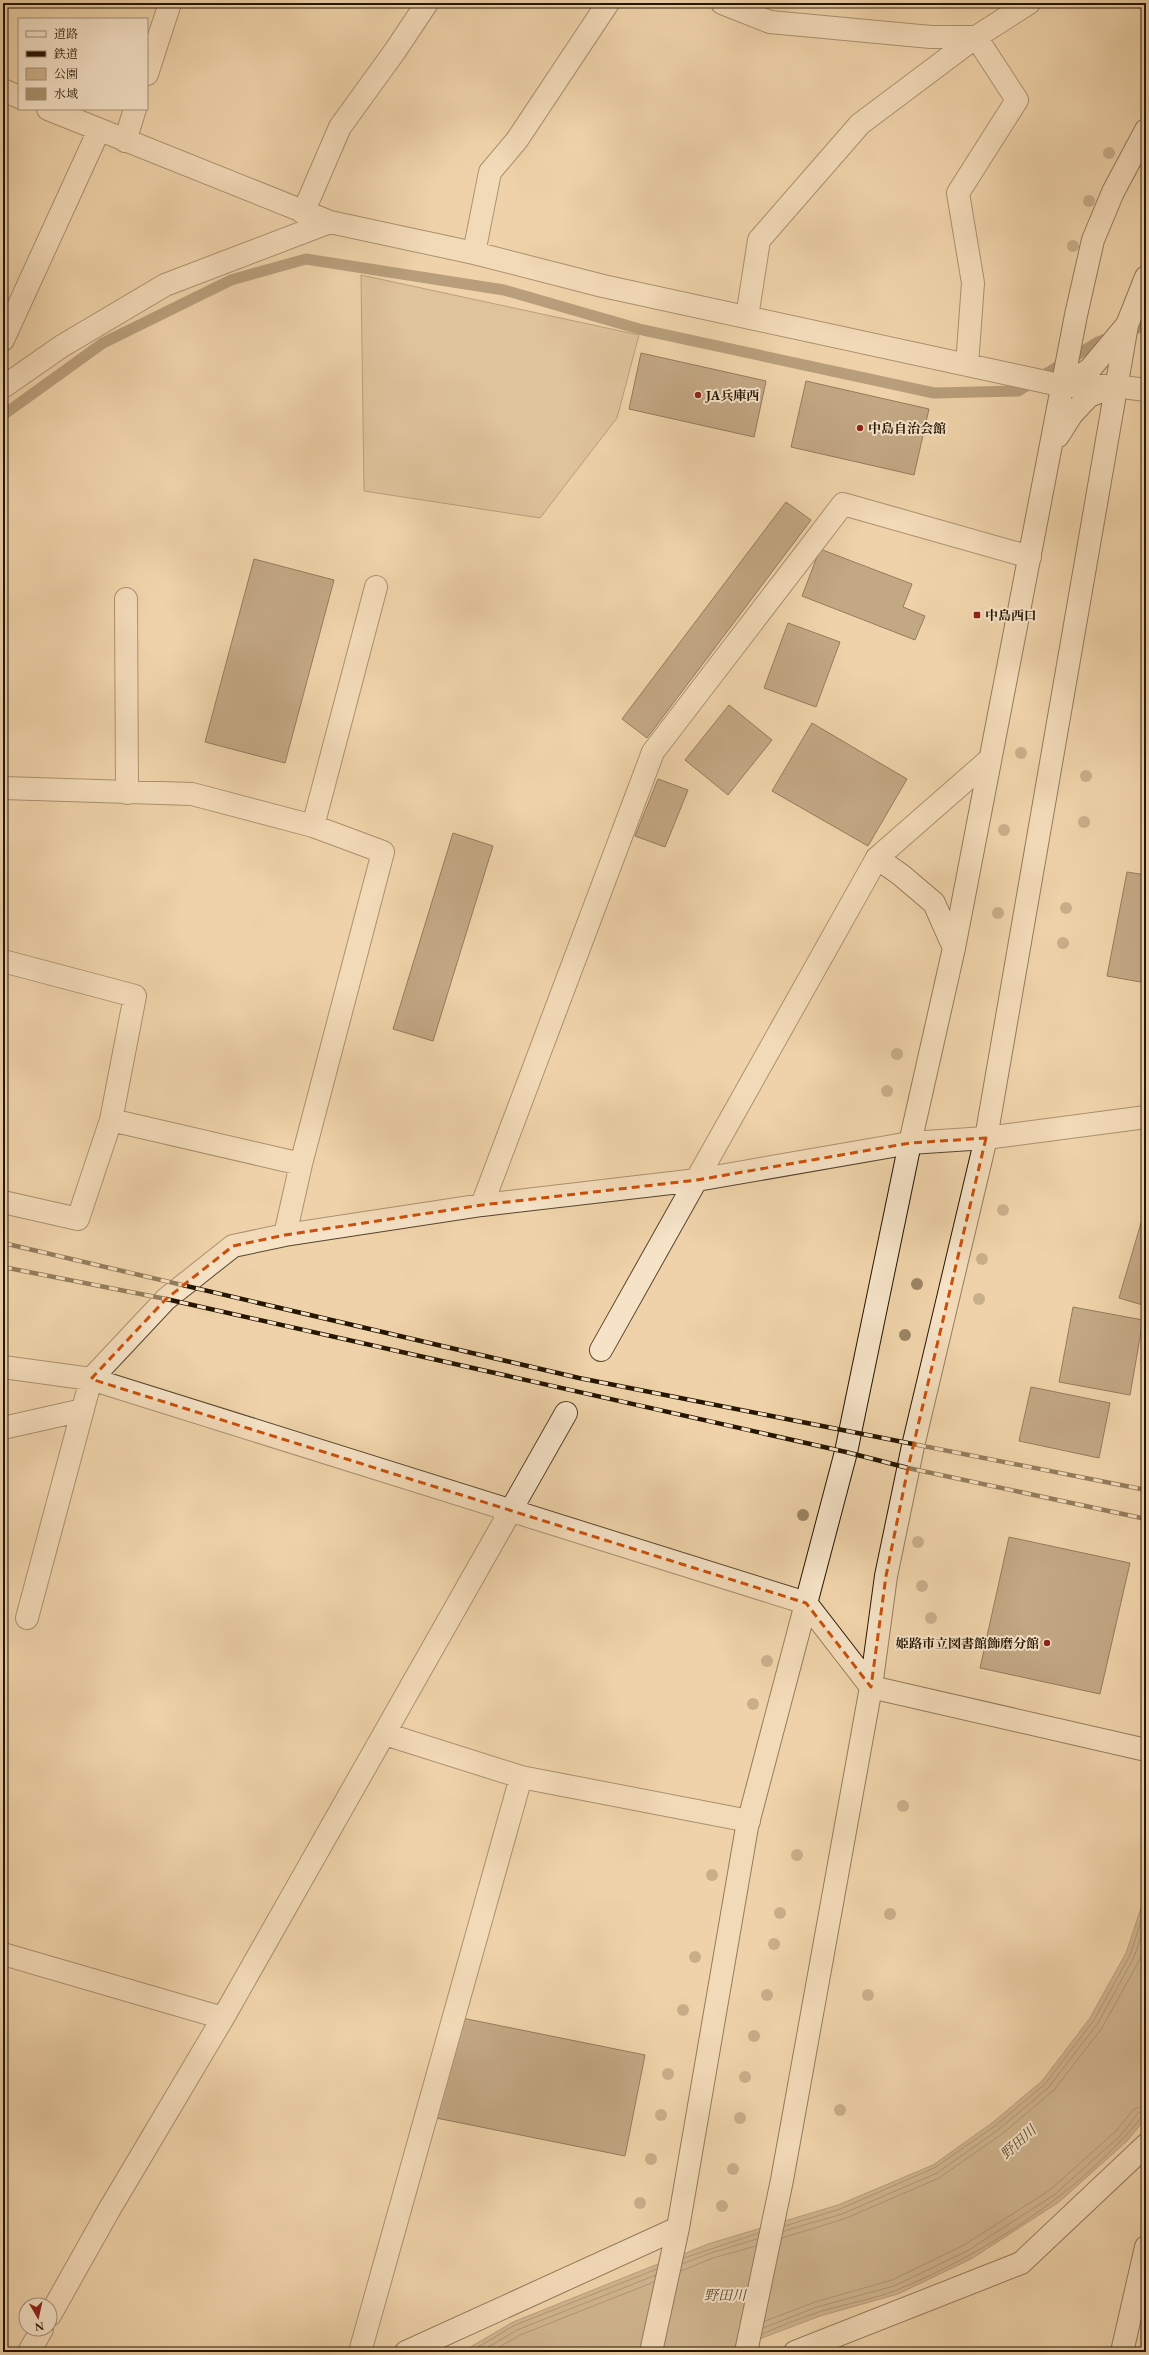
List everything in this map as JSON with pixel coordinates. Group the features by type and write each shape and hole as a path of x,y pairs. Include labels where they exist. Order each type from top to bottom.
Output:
{"street":[{"path":"148,71 170,3"},
{"path":"303,213 340,127 395,51 427,3"},
{"path":"474,253 490,172 517,140 608,3"},
{"path":"722,3 770,22 931,37 976,37"},
{"path":"748,317 759,240 860,124 976,37 1029,3"},
{"path":"967,365 973,283 958,192 1017,100 976,37"},
{"path":"3,90 18,97"},
{"path":"50,110 303,213 330,222 474,253 603,286 1064,386 1116,386 1146,390"},
{"path":"125,141 135,110"},
{"path":"3,340 99,130"},
{"path":"651,2352 678,2228 748,1821 846,1452 910,1143 954,948 1064,386 1076,315 1093,240 1113,192 1146,130"},
{"path":"4,380 165,285 330,222"},
{"path":"746,2352 782,2180 871,1687 886,1576 908,1468 986,1138 1127,325 1146,278"},
{"path":"1064,386 1090,369 1127,325"},
{"path":"1052,446 1072,414 1089,396 1116,386"},
{"path":"482,1206 653,752 843,504 1030,557"},
{"path":"313,826 376,587"},
{"path":"126,599 127,794"},
{"path":"601,1350 877,858 990,759"},
{"path":"3,788 127,794 192,794 313,826 383,852 301,1164 285,1235"},
{"path":"877,858 901,875 934,903 954,948"},
{"path":"3,961 135,996 111,1120 78,1219 3,1202"},
{"path":"27,1618 91,1379 166,1299 233,1246 285,1235 482,1206 697,1180 910,1143 986,1138 1146,1117"},
{"path":"111,1120 301,1164"},
{"path":"3,1367 91,1379 806,1603 871,1687 1146,1750"},
{"path":"3,1428 83,1410"},
{"path":"58,2301 109,2210 223,2018 512,1511 566,1413"},
{"path":"385,1734 521,1777 748,1821"},
{"path":"360,2352 521,1777"},
{"path":"3,1954 223,2018"},
{"path":"795,2352 1021,2263 1146,2145"},
{"path":"406,2352 678,2228"},
{"path":"1122,2352 1145,2261"},
{"path":"29,2352 37,2337"}],"highlighted area":[{"path":"986,1138 908,1468 886,1576 871,1687 806,1603 91,1379 166,1299 233,1246 285,1235 482,1205 697,1180 910,1143"}],"green space":[{"path":"361,275 639,335 617,418 540,518 364,491"}],"water":[{"name":"野田川","path":"1146,1893 1146,2118 1127,2141 1059,2202 971,2259 898,2294 820,2316 725,2352 462,2352 513,2322 708,2244 838,2205 933,2165 992,2123 1042,2081 1090,2018 1126,1953"}],"building":[{"name":"JA兵庫西","path":"641,353 766,381 754,437 629,409"},
{"name":"中島自治会館","path":"806,381 929,409 914,475 791,447"},
{"path":"786,502 811,520 647,738 622,719"},
{"path":"820,549 912,584 903,607 925,616 915,640 802,596"},
{"path":"254,559 334,580 285,763 205,742"},
{"path":"788,623 840,642 816,707 764,688"},
{"path":"729,705 772,740 728,795 685,760"},
{"path":"812,723 907,779 868,846 772,791"},
{"path":"658,779 688,790 665,847 635,836"},
{"path":"453,833 493,846 433,1041 393,1029"},
{"path":"1127,872 1146,875 1146,983 1107,976"},
{"path":"1146,1206 1146,1306 1119,1298"},
{"path":"1073,1307 1143,1320 1130,1395 1059,1382"},
{"path":"1031,1387 1110,1403 1099,1458 1019,1441"},
{"path":"1009,1537 1130,1563 1100,1694 980,1668"},
{"path":"457,2017 645,2055 625,2156 436,2118"}],"waterway":[{"path":"3,415 103,343 231,280 306,259 504,290 643,330 934,393 1018,391 1098,342 1146,325"}],"railway":[{"path":"3,1243 579,1378 1146,1490"},
{"path":"3,1267 166,1299 846,1452 908,1468 1146,1519"}],"place":[{"name":"JA兵庫西","path":"698,395"},
{"name":"中島自治会館","path":"860,428"},
{"name":"中島西口","path":"977,615"},
{"name":"姫路市立図書館飾磨分館","path":"1047,1643"}]}
